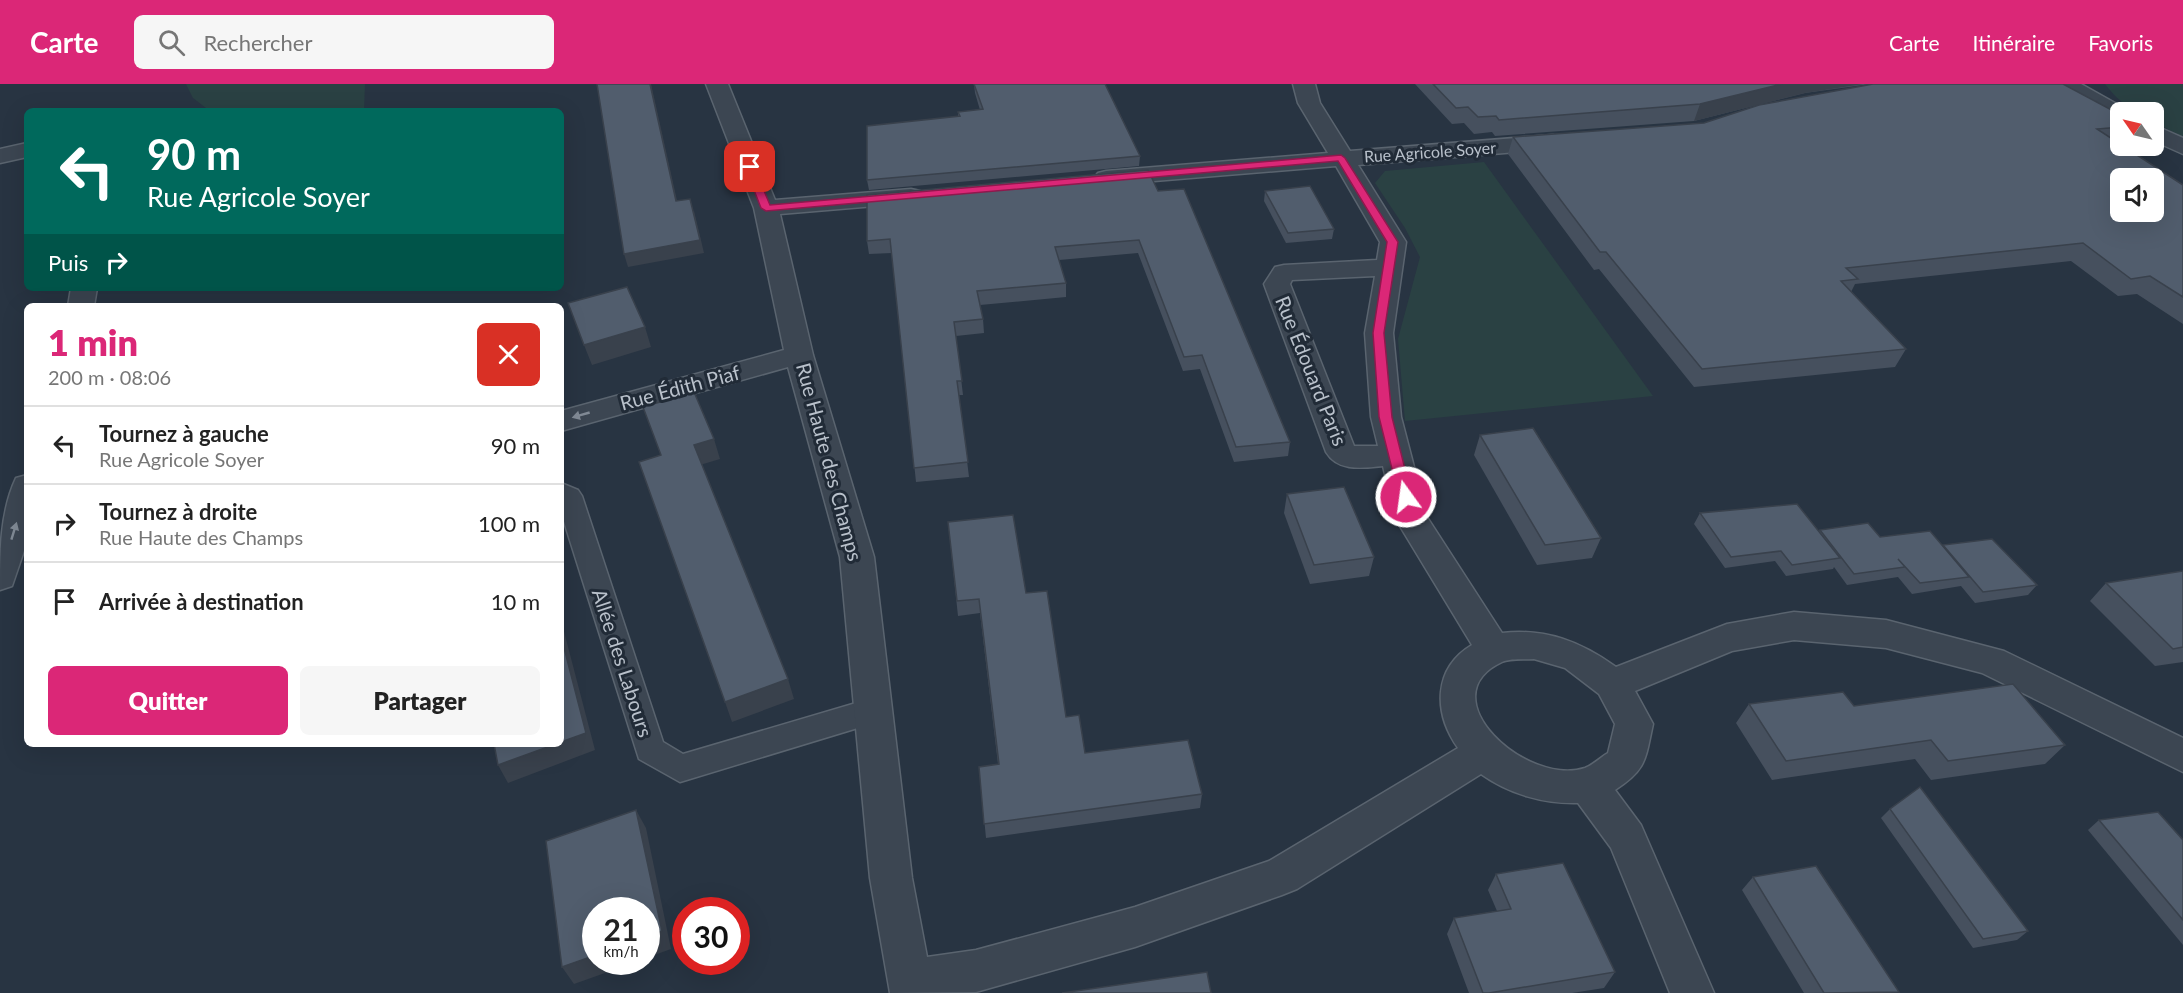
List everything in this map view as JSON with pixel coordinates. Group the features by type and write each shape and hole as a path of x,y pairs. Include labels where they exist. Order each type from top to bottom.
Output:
{"street":[{"name":"Rue Haute des Champs","path":"717,84 766,208 799,355 857,557 891,878 912,987"},
{"path":"1304,84 1309,103 1393,242 1379,333 1386,417 1411,518 1494,650"},
{"path":"2065,84 2110,108"},
{"path":"2164,137 2183,147"},
{"name":"Rue Agricole Soyer","path":"1082,181 1578,140"},
{"path":"0,156 24,151"},
{"path":"766,208 929,194"},
{"name":"Rue Édouard Paris","path":"1390,267 1284,273 1276,285 1341,452 1353,458 1395,455"},
{"name":"Rue Édith Piaf","path":"564,420 799,355"},
{"path":"0,577 24,496"},
{"path":"0,577 24,571"},
{"path":"1612,684 1726,638 1794,626 1886,634 1991,661 2183,756"},
{"path":"1534,645 1576,658 1612,684 1634,724 1625,762 1588,785 1552,786 1514,774 1482,753 1461,722 1456,692 1469,666 1494,650 1534,645"},
{"path":"912,987 1135,927 1282,876 1482,753"},
{"path":"1588,785 1627,838 1692,993"}],"lane":[{"name":"Allée des Labours","path":"564,494 569,496 650,750 680,768 873,711"}],"green space":[{"path":"186,84 365,84 364,108 206,108 193,98"},
{"path":"2105,84 2183,84 2183,137 2164,127 2164,102 2122,102"},
{"path":"1484,162 1653,396 1405,421 1398,339 1420,257 1405,228 1375,183 1385,171"}],"building":[{"path":"597,84 650,84 676,201 690,199 700,240 624,254"},
{"path":"974,84 1105,84 1140,156 867,180 867,126 960,116 958,112 983,109"},
{"path":"1433,84 1782,84 1700,104 1499,120 1496,116 1478,117 1468,107 1456,108"},
{"path":"1873,84 2063,84 2110,109 2110,128 2097,129 2110,137 2110,156 2138,156 2157,168 2110,168 2110,222 2164,222 2164,173 2183,185 2183,297 2150,276 2131,279 2083,243 1846,268 1858,279 1841,281 1906,349 1702,369 1606,252 1600,252 1513,137 1704,123 1759,105"},
{"path":"1148,170 1158,191 1184,189 1290,442 1236,447 1202,355 1184,357 1139,240 1055,247 1066,283 977,291 983,319 954,322 962,381 957,381 968,462 914,468 890,239 867,241 867,195"},
{"path":"1310,186 1334,229 1288,233 1265,191"},
{"path":"627,287 645,327 584,345 568,303"},
{"path":"694,392 714,439 694,445 788,679 725,702 639,462 661,455 643,407"},
{"path":"1533,428 1601,538 1545,545 1480,435"},
{"path":"1344,487 1374,557 1314,565 1287,494"},
{"path":"1797,504 1840,558 1792,565 1781,551 1731,557 1700,513"},
{"path":"1013,515 1026,593 1047,591 1066,717 1079,715 1085,753 1188,740 1202,794 984,824 979,767 999,764 979,599 957,601 948,522"},
{"path":"1868,523 1880,537 1930,531 1969,577 1920,583 1898,559 1905,567 1854,574 1820,530"},
{"path":"1992,539 2037,585 1983,592 1943,545"},
{"path":"2183,571 2183,647 2173,649 2106,583"},
{"path":"564,648 586,733 564,741"},
{"path":"2013,684 2065,745 1948,761 1931,740 1786,761 1749,704 1843,692 1854,706"},
{"path":"495,747 548,747 498,765"},
{"path":"1920,787 2028,931 1983,939 1890,809"},
{"path":"636,810 655,897 582,897 582,960 562,967 546,841"},
{"path":"2158,812 2183,840 2183,920 2099,820"},
{"path":"1563,863 1615,972 1483,993 1454,918 1511,909 1496,874"},
{"path":"1816,866 1899,992 1824,993 1753,877"},
{"path":"1207,972 1211,993 1062,993"}],"route":[{"path":"750,167 766,208 1341,158 1393,242 1379,333 1386,417 1406,497"}]}
